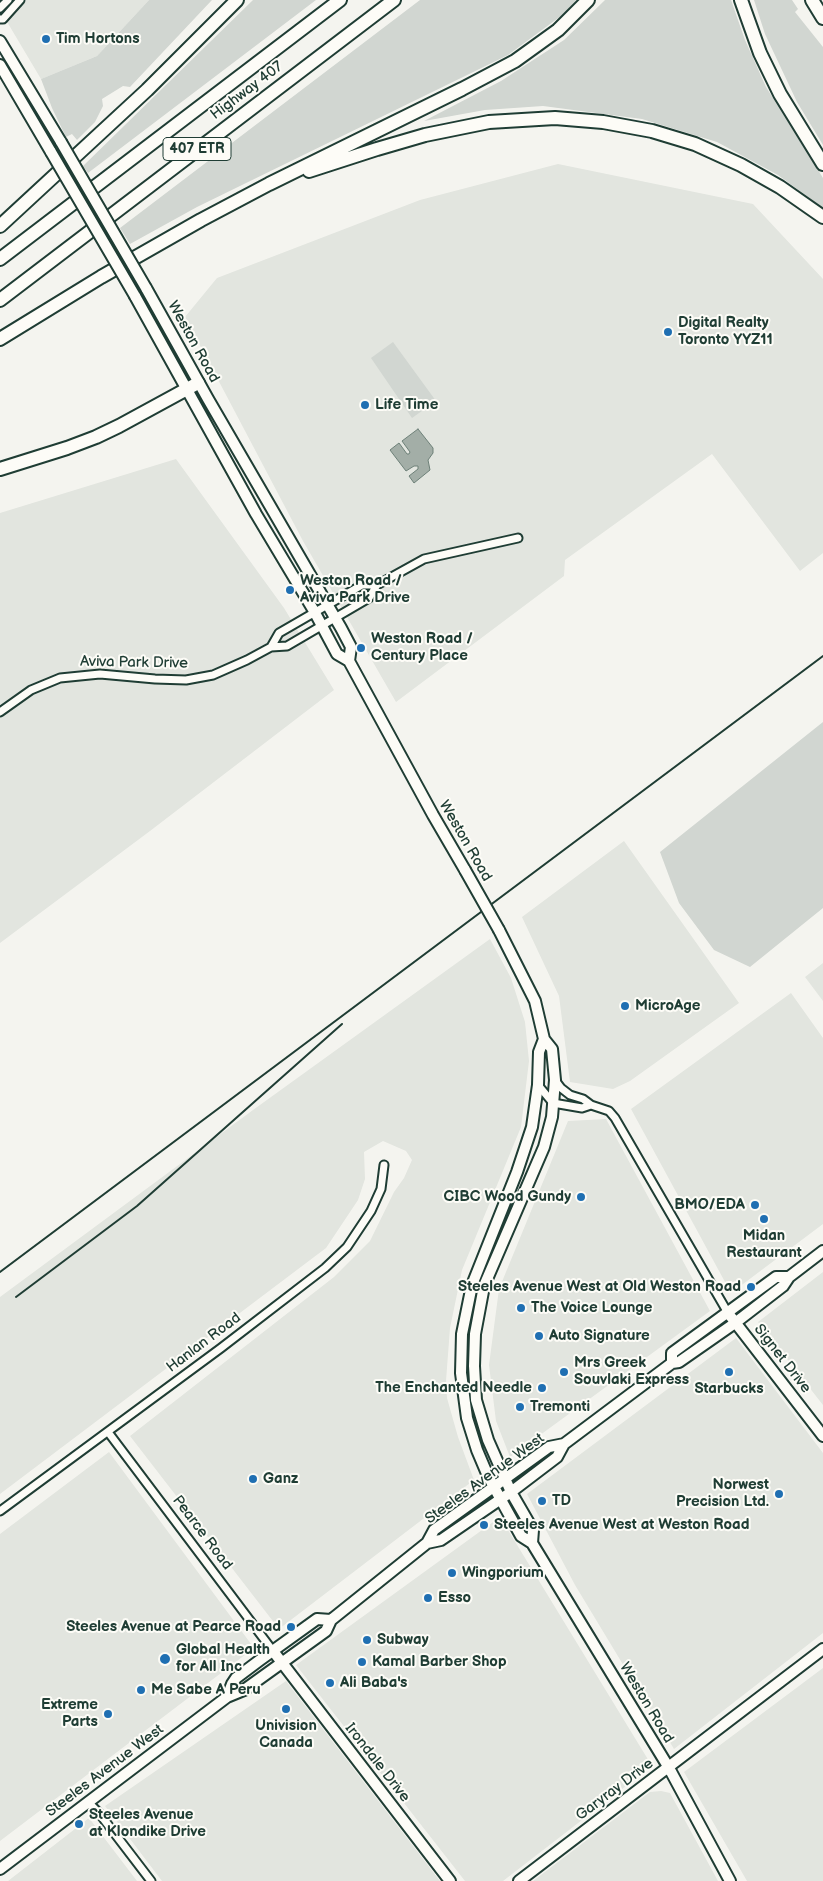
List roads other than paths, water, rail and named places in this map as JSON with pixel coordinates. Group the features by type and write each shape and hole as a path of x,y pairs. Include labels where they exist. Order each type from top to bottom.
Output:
{"highway":[{"path":"207,30 233,0"},
{"path":"0,226 125,111 238,0"},
{"name":"Highway 407","path":"0,259 340,0"},
{"name":"Highway 407","path":"0,300 394,0"},
{"path":"0,339 135,256 304,166 462,89 515,60 558,30 588,0"},
{"path":"741,0 760,53 780,94 823,164"},
{"path":"812,0 823,18"},
{"path":"238,201 326,165 425,136 489,122 555,118 611,123 652,131 696,144 772,182 823,217"},
{"path":"0,469 96,437 198,383"}],"main road":[{"name":"Weston Road","path":"0,41 61,142 146,288 198,383 328,604 351,647 349,661"},
{"name":"Weston Road","path":"0,65 135,296 256,514 314,611 337,654 349,661 433,815 499,930 535,1001 544,1039 552,1049 555,1080 552,1117 544,1147 484,1286 475,1334 474,1366 476,1400 488,1440 511,1492 533,1530 532,1543"},
{"name":"Weston Road","path":"544,1039 539,1052 538,1086 532,1127 517,1172 472,1285 462,1334 461,1373 468,1418 477,1450 500,1499 521,1536 532,1543 669,1768 730,1881"},
{"name":"Steeles Avenue West","path":"427,1543 441,1540 511,1492 557,1457 564,1444 672,1363 679,1362 735,1323 784,1286 789,1277 823,1251"},
{"name":"Steeles Avenue West","path":"672,1363 672,1353 776,1277 789,1277"},
{"name":"Signet Drive","path":"728,1313 823,1436"},
{"name":"Steeles Avenue West","path":"0,1869 226,1697 244,1690 326,1631 331,1620 427,1543 434,1530 506,1480 549,1447 564,1444"},
{"name":"Steeles Avenue West","path":"226,1697 236,1678 317,1619 331,1620"},
{"name":"Garyray Drive","path":"519,1881 823,1649"},
{"name":"Irondale Drive","path":"273,1651 450,1881"}],"street":[{"path":"0,8 8,0"},
{"path":"0,19 3,19 20,0"},
{"path":"377,585 424,559 518,538"},
{"name":"Aviva Park Drive","path":"271,647 279,633 314,611 362,585 377,585"},
{"name":"Aviva Park Drive","path":"0,712 31,690 60,678 100,674 148,679 186,680 213,675 271,647 287,646 369,598 377,585"},
{"path":"555,1080 570,1095 584,1098 592,1105 609,1111 615,1118 728,1313"},
{"path":"538,1086 553,1103 582,1108 592,1105"},
{"name":"Hanlan Road","path":"0,1511 325,1268 347,1247 378,1200 384,1165"},
{"name":"Pearce Road","path":"108,1432 273,1651"},
{"path":"89,1803 99,1813 151,1881"}],"railway":[{"path":"0,1272 823,656"},
{"path":"16,1297 137,1206 342,1024"}],"place":[{"name":"Tim Hortons","path":"46,39"},
{"name":"Digital Realty Toronto YYZ11","path":"668,332"},
{"name":"Life Time","path":"365,405"},
{"name":"Weston Road / Aviva Park Drive","path":"290,590"},
{"name":"Weston Road / Century Place","path":"361,648"},
{"name":"MicroAge","path":"625,1006"},
{"name":"CIBC Wood Gundy","path":"581,1197"},
{"name":"BMO/EDA","path":"755,1205"},
{"name":"Midan Restaurant","path":"764,1219"},
{"name":"Steeles Avenue West at Old Weston Road","path":"751,1287"},
{"name":"The Voice Lounge","path":"521,1308"},
{"name":"Auto Signature","path":"539,1336"},
{"name":"Mrs Greek Souvlaki Express","path":"564,1372"},
{"name":"Starbucks","path":"729,1372"},
{"name":"The Enchanted Needle","path":"542,1388"},
{"name":"Tremonti","path":"520,1407"},
{"name":"Ganz","path":"253,1479"},
{"name":"Norwest Precision Ltd.","path":"779,1494"},
{"name":"TD","path":"542,1501"},
{"name":"Steeles Avenue West at Weston Road","path":"484,1525"},
{"name":"Wingporium","path":"452,1573"},
{"name":"Esso","path":"428,1598"},
{"name":"Steeles Avenue at Pearce Road","path":"291,1627"},
{"name":"Subway","path":"367,1640"},
{"name":"Global Health for All Inc","path":"165,1659"},
{"name":"Kamal Barber Shop","path":"362,1662"},
{"name":"Ali Baba's","path":"330,1683"},
{"name":"Me Sabe A Peru","path":"141,1690"},
{"name":"Univision Canada","path":"286,1709"},
{"name":"Extreme Parts","path":"108,1714"},
{"name":"Steeles Avenue at Klondike Drive","path":"79,1824"}]}
